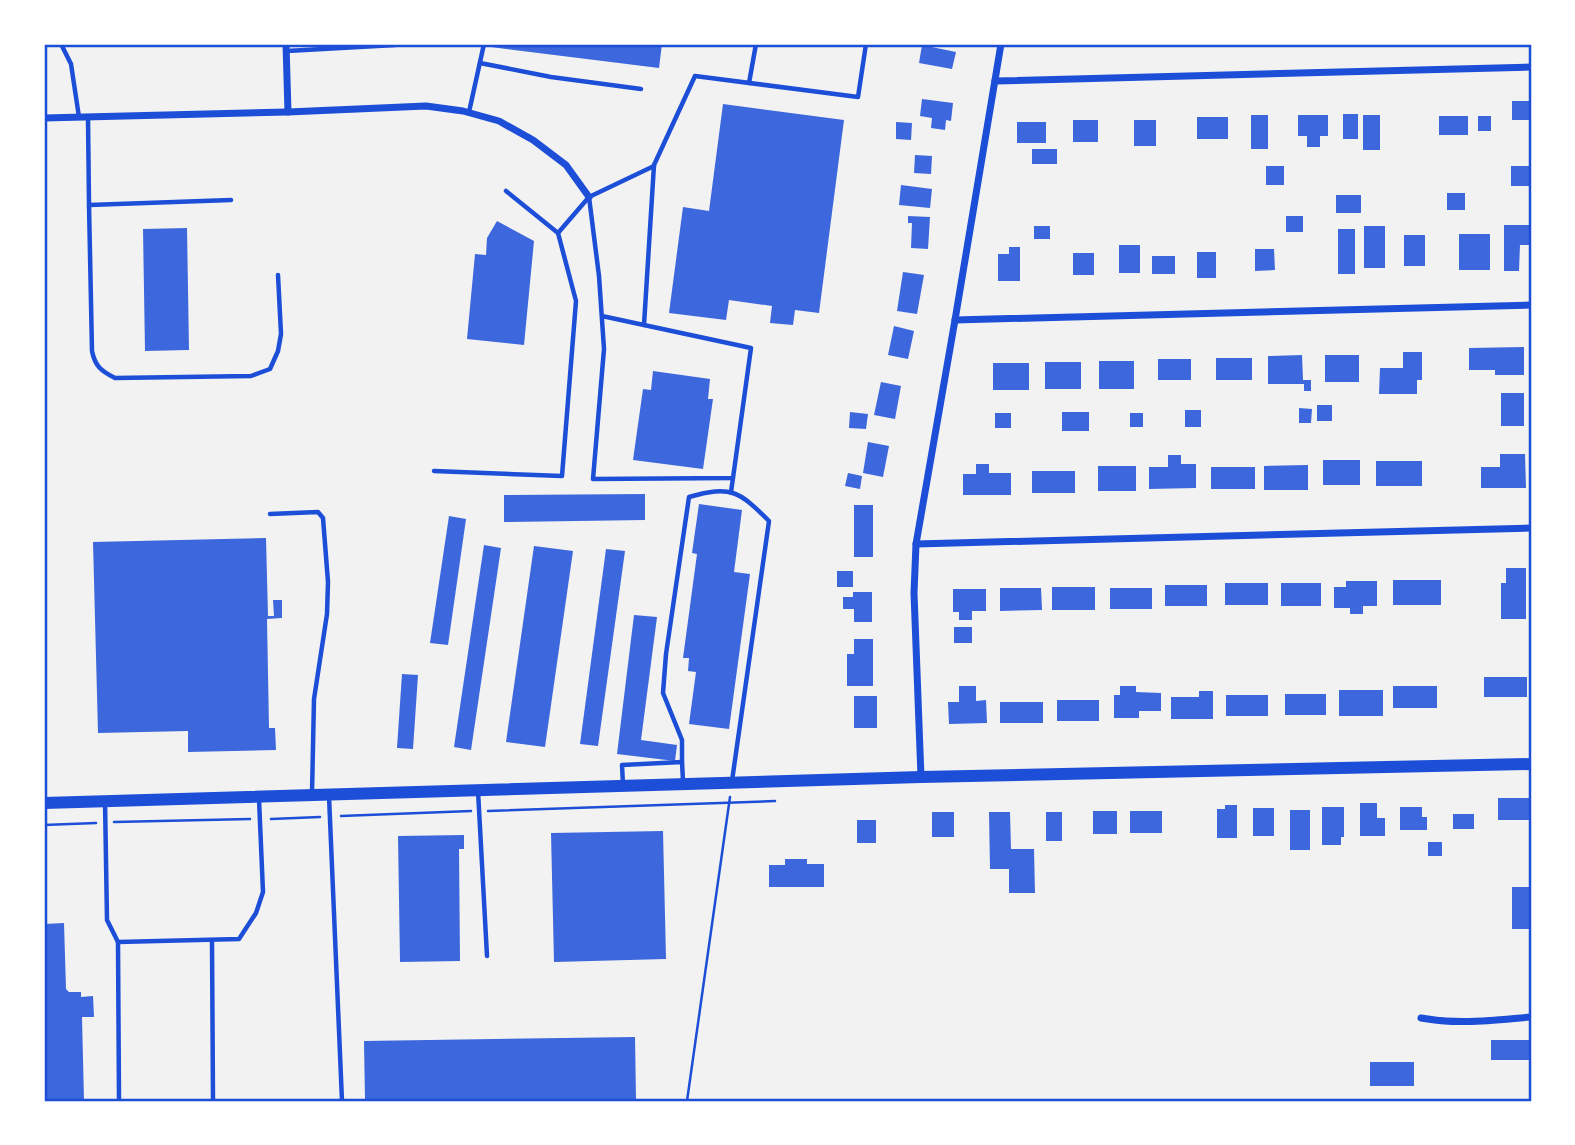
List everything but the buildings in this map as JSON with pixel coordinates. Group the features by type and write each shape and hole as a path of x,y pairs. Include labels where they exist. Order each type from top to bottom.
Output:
{"street":[{"path":"921,777 914,593 916,544 1001,44"},
{"path":"286,47 288,112"},
{"path":"995,81 1531,67"},
{"path":"44,118 426,106 499,121 533,140 566,165 589,197"},
{"path":"956,320 1531,305"},
{"path":"916,544 1531,528"},
{"path":"44,803 921,777 1531,764"},
{"path":"1421,1018 1470,1023 1531,1017"}],"lane":[{"path":"61,44 71,64 79,117"},
{"path":"286,47 397,44"},
{"path":"469,113 484,44"},
{"path":"749,83 756,44"},
{"path":"644,325 654,165 695,76 858,97 866,44"},
{"path":"480,63 641,89"},
{"path":"88,116 92,351 95,363 102,372 115,378 251,376 270,369 278,351 281,334 278,275"},
{"path":"558,233 589,197 654,165"},
{"path":"434,471 562,476 576,302 558,233 506,191"},
{"path":"589,197 599,276 604,349 593,479 733,478"},
{"path":"89,205 231,200"},
{"path":"602,316 751,348 731,492"},
{"path":"683,785 682,740 663,693 666,654 689,497 714,490 731,492 747,499 769,521 731,783"},
{"path":"270,514 318,512 323,518 328,582 327,614 314,699 312,795"},
{"path":"623,786 622,765 682,762"},
{"path":"478,790 486,956"},
{"path":"329,795 342,1101"},
{"path":"118,942 239,939 256,913 263,892 259,797"},
{"path":"105,800 107,920 118,942 119,1101"},
{"path":"212,941 213,1101"}],"path":[{"path":"44,825 775,801"},
{"path":"687,1101 729,803"}]}
